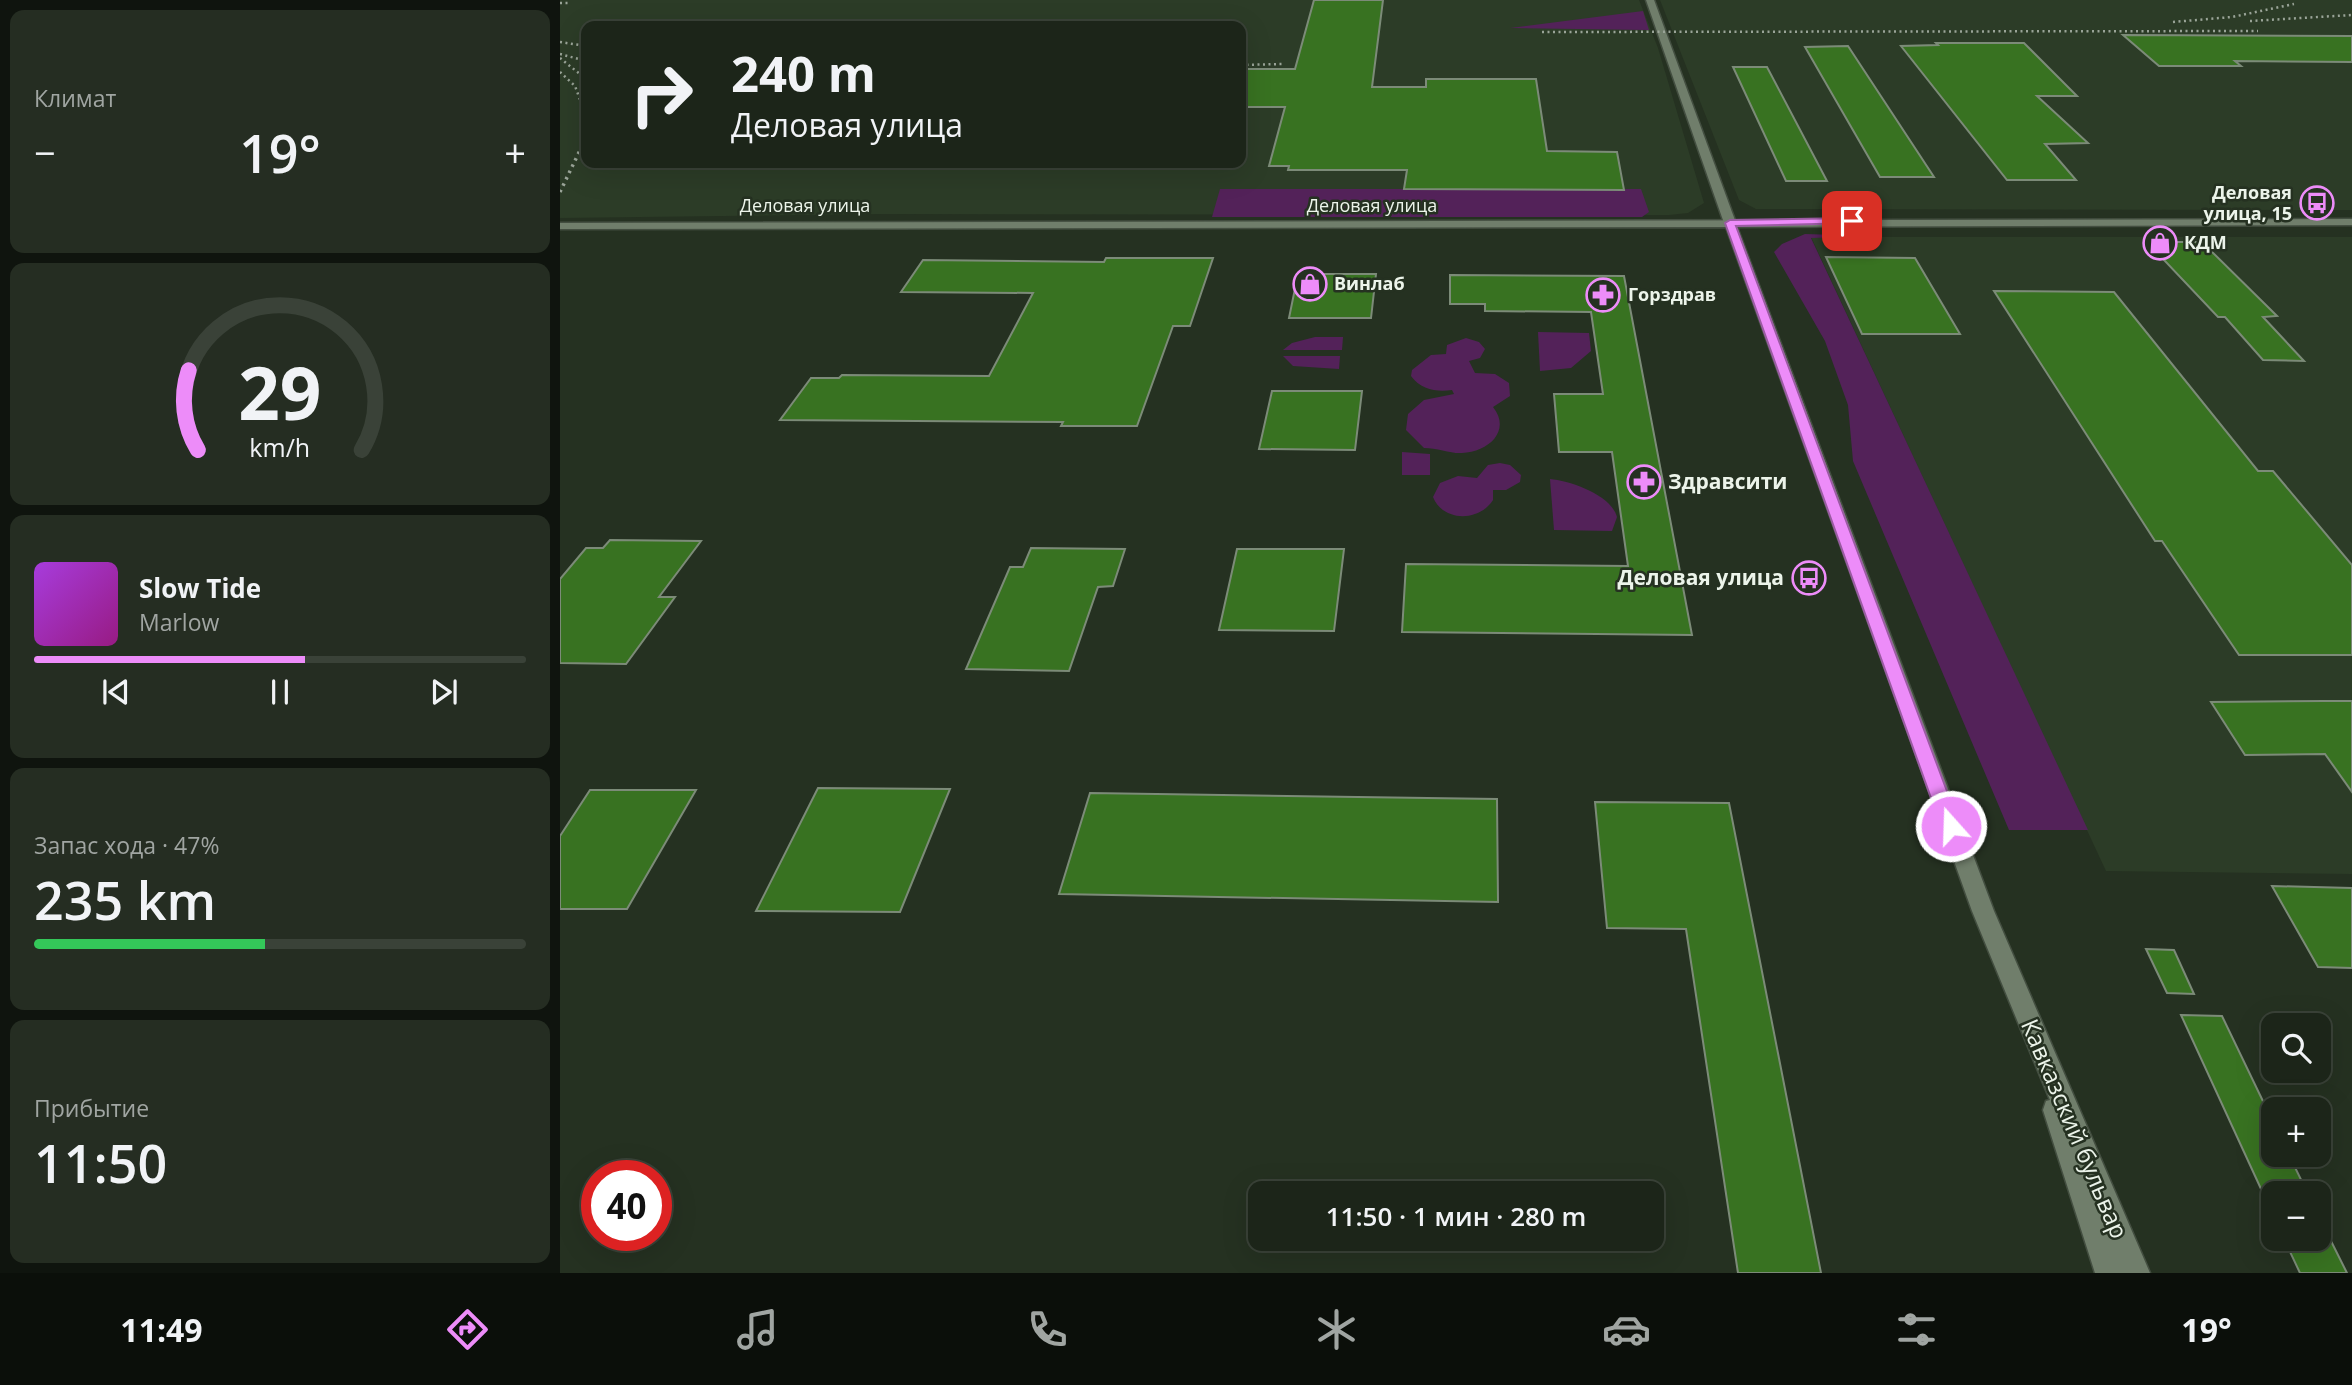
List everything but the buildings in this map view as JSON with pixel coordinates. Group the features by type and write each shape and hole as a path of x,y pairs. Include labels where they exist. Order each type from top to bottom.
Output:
{"street":[{"name":"Кавказский бульвар","path":"1650,0 1867,600 2012,984 2109,1273"},
{"name":"Деловая улица","path":"560,226 2352,222"},
{"name":"Кавказский бульвар","path":"2012,984 2136,1273"}],"shaded area":[{"path":"560,0 1639,0 1658,48 1704,203 1688,213 1669,215 883,214 560,218"},
{"path":"1660,0 2352,0 2352,210 1756,209 1739,200"},
{"path":"1643,11 1649,30 1510,28"},
{"path":"1220,189 1641,189 1649,212 1642,217 1212,217"},
{"path":"1805,234 1870,236 1811,238 2088,830 2009,830 1853,461 1848,405 1825,341 1774,252 1782,244"},
{"path":"1811,237 2352,237 2352,874 2106,871"},
{"path":"1538,332 1589,333 1591,351 1571,368 1540,371"},
{"path":"1315,337 1343,337 1342,350 1283,350 1292,343"},
{"path":"1466,338 1479,342 1485,349 1480,358 1469,361 1475,373 1495,374 1509,383 1510,396 1493,407 1500,424 1498,432 1488,444 1472,452 1458,453 1424,448 1406,430 1408,414 1424,400 1454,394 1452,390 1441,391 1424,387 1411,376 1412,370 1431,355 1446,354 1447,345"},
{"path":"1283,356 1340,356 1339,369 1293,366"},
{"path":"1402,452 1430,454 1430,475 1402,475"},
{"path":"1488,465 1510,465 1521,475 1520,482 1506,490 1493,490 1493,500 1479,512 1453,515 1438,505 1433,497 1440,483 1458,476 1477,478"},
{"path":"1550,479 1589,490 1607,502 1617,517 1612,531 1554,530"}],"railway":[{"path":"560,3 568,3"},
{"path":"2173,22 2232,17 2294,4"},
{"path":"2250,21 2352,15"},
{"path":"1542,32 2258,31"},
{"path":"560,42 581,45"},
{"path":"560,54 581,60"},
{"path":"560,58 581,75"},
{"path":"1246,65 1282,64"},
{"path":"560,72 575,86 581,102"},
{"path":"560,192 581,148"}],"place":[{"name":"Деловая улица, 15","path":"2317,203"},
{"name":"КДМ","path":"2160,243"},
{"name":"Винлаб","path":"1310,284"},
{"name":"Горздрав","path":"1603,295"},
{"name":"Здравсити","path":"1644,482"},
{"name":"Деловая улица","path":"1809,578"}],"route":[{"path":"1852,221 1730,223 1951,826"}]}
